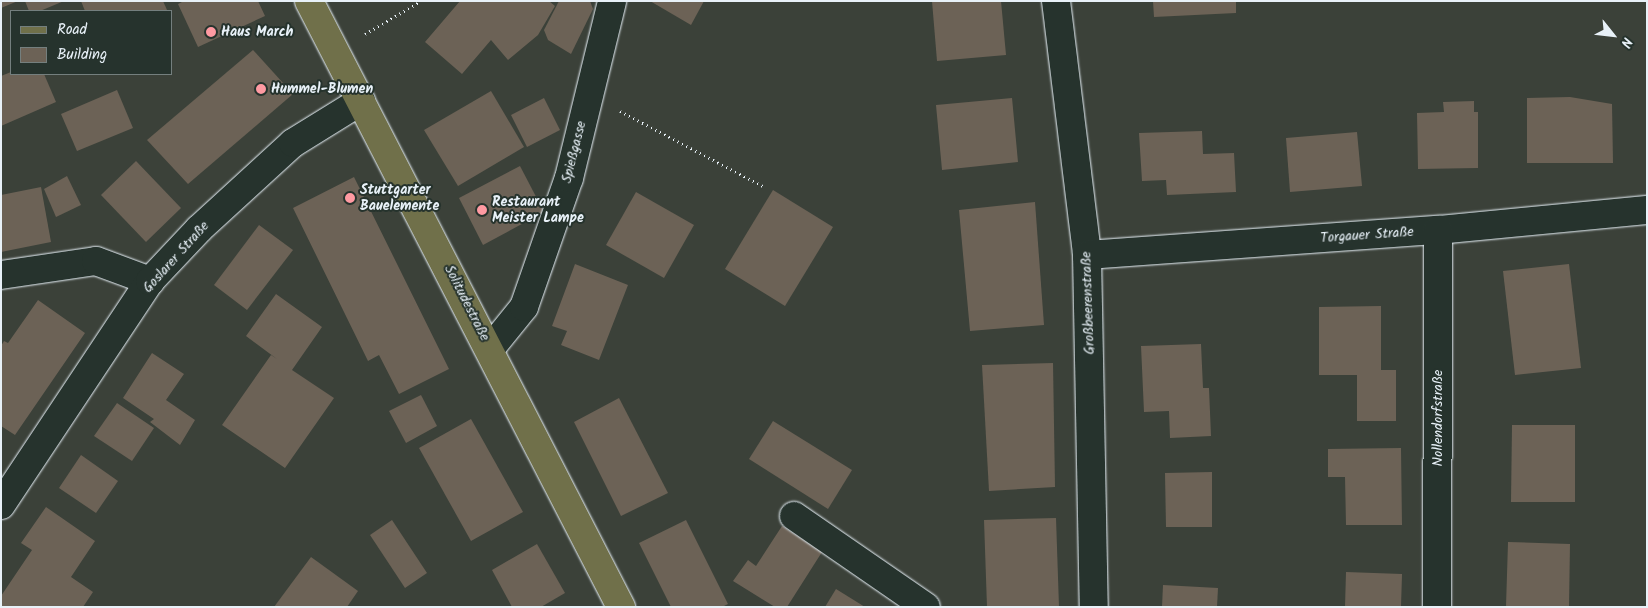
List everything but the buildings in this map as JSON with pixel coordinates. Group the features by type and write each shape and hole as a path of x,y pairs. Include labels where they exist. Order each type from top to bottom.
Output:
{"main road":[{"name":"Solitudestraße","path":"309,1 490,349 621,607"}],"street":[{"name":"Spießgasse","path":"490,349 524,307 569,178 612,1"},
{"name":"Großbeerenstraße","path":"1056,1 1087,255 1094,607"},
{"name":"Goslarer Straße","path":"1,505 150,282 200,229 293,143 361,100"},
{"name":"Torgauer Straße","path":"1087,255 1438,230 1647,210"},
{"name":"Nollendorfstraße","path":"1437,607 1438,230"},
{"path":"1,275 96,261 150,282"},
{"path":"794,516 926,607"}],"path":[{"path":"336,51 421,1"},
{"path":"588,96 765,187"}],"place":[{"name":"Haus March","path":"211,32"},
{"name":"Hummel-Blumen","path":"261,89"},
{"name":"Stuttgarter Bauelemente","path":"350,198"},
{"name":"Restaurant Meister Lampe","path":"482,210"}]}
